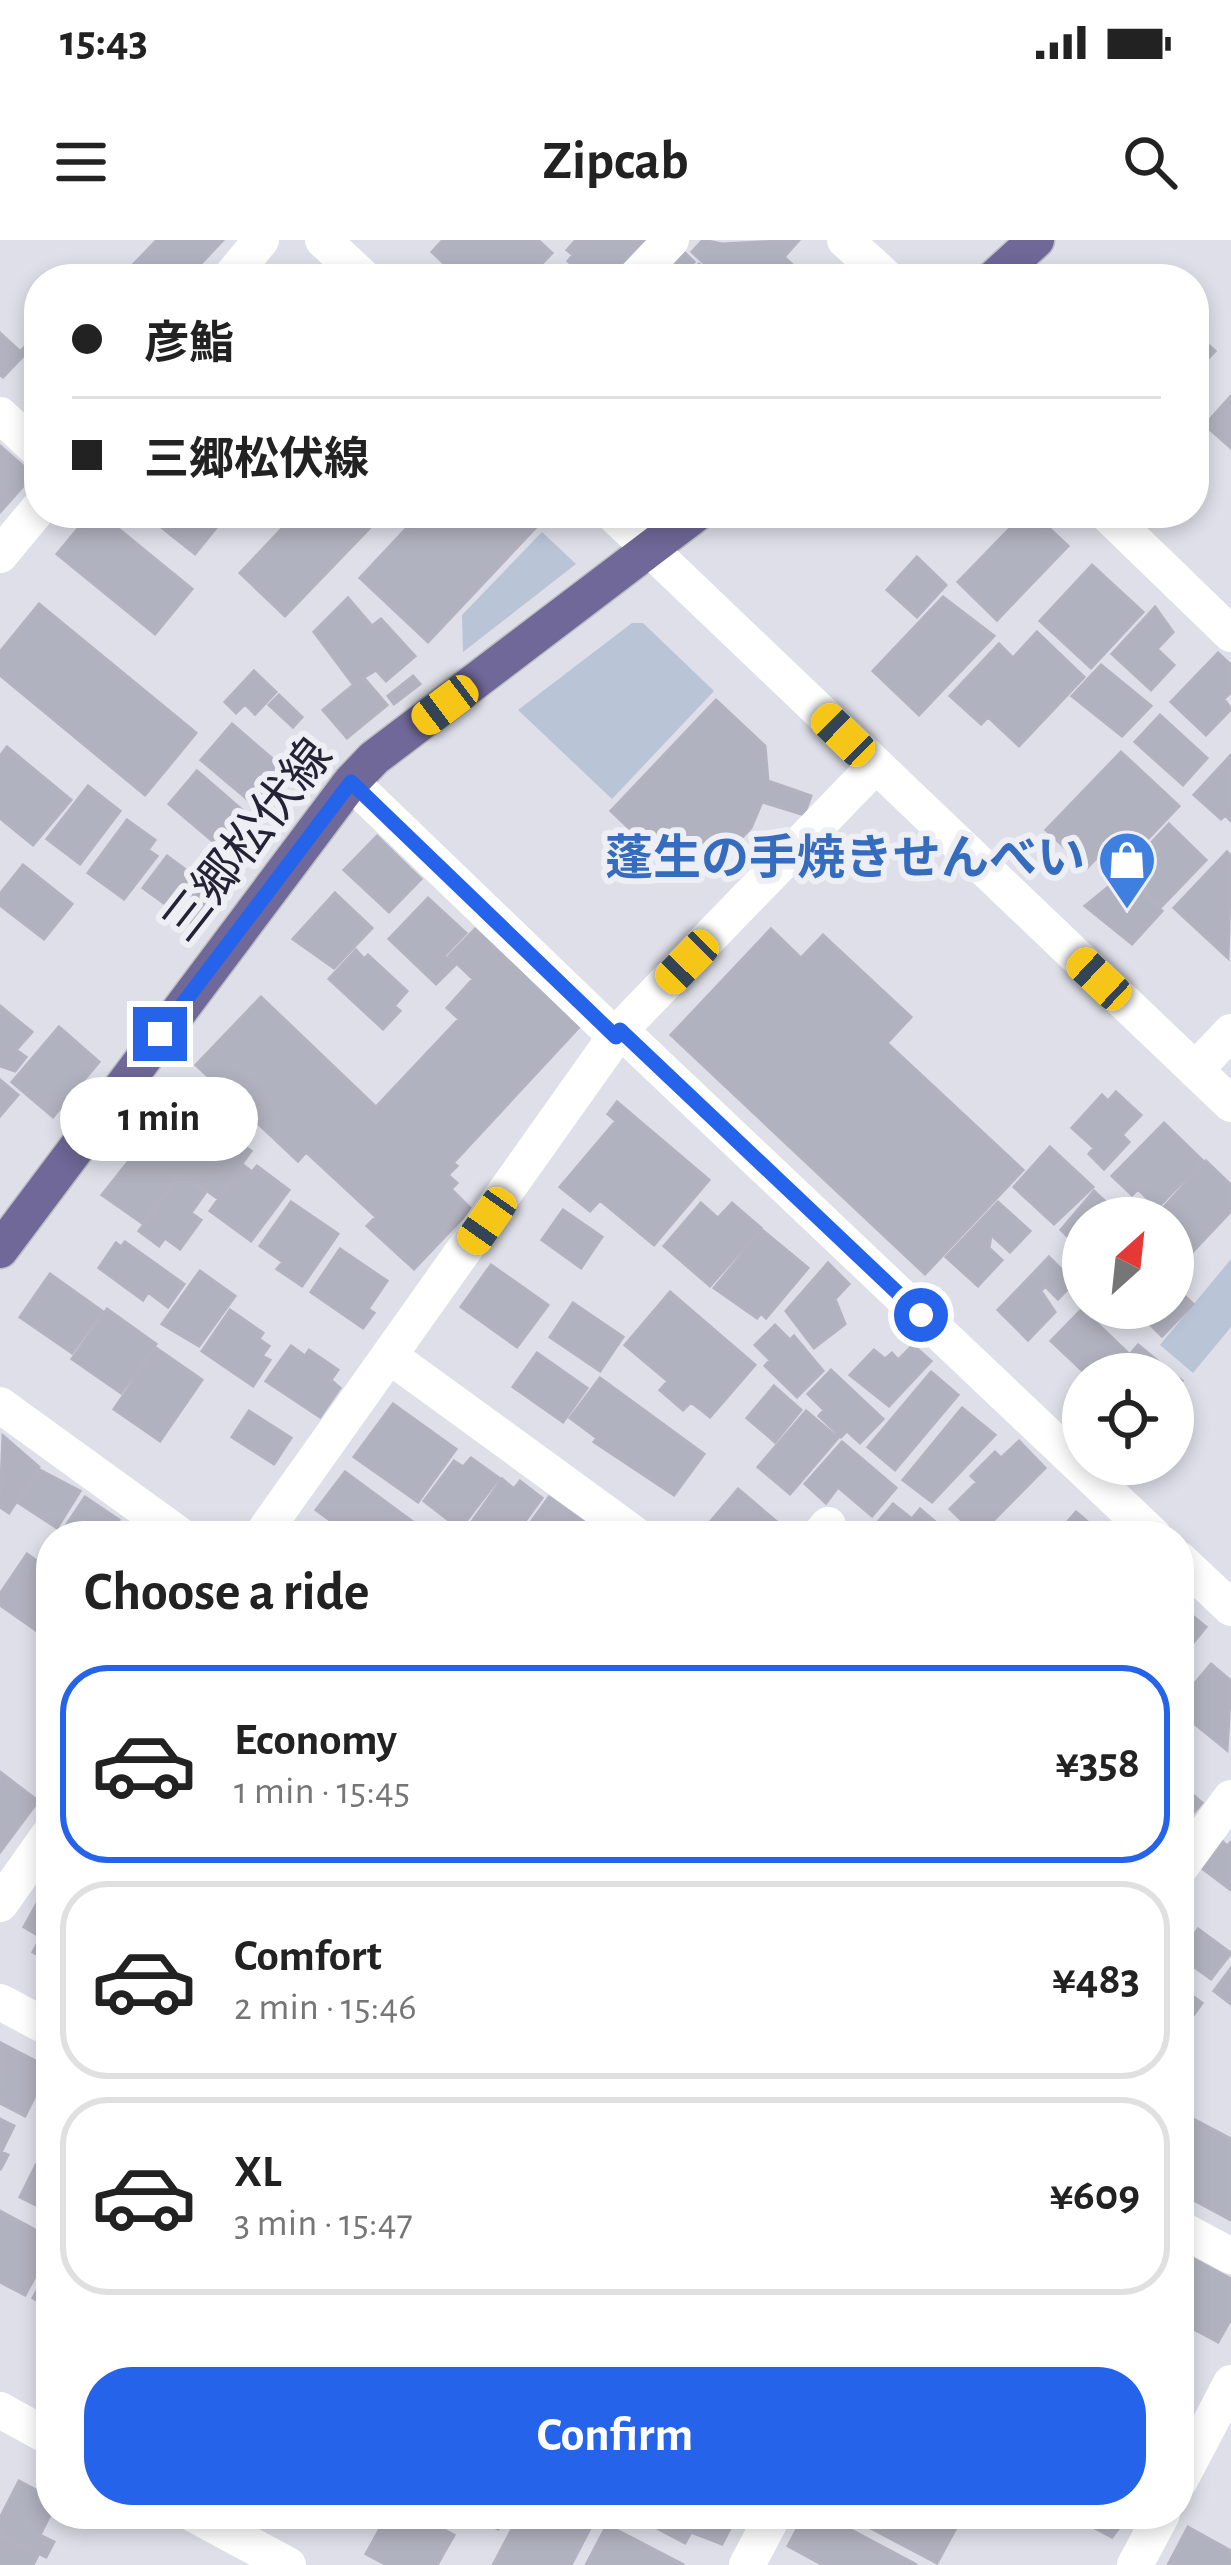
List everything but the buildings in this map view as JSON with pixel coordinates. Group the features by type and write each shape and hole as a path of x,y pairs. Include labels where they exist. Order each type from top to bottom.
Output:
{"main road":[{"path":"1010,264 1036,240"},
{"name":"三郷松伏線","path":"0,1250 351,782 374,758 677,528"}],"street":[{"path":"241,264 261,240"},
{"path":"323,240 349,264"},
{"path":"648,264 671,240"},
{"path":"845,240 871,264"},
{"path":"0,415 24,437"},
{"path":"0,555 24,526"},
{"path":"627,528 1231,1103"},
{"path":"1122,528 1230,630"},
{"path":"272,1521 618,1034 875,766"},
{"path":"351,782 1138,1521"},
{"path":"1195,1070 1231,1032"},
{"path":"391,1357 616,1521"},
{"path":"0,1405 161,1521"},
{"path":"1194,1573 1231,1609"},
{"path":"1194,1849 1231,1798"},
{"path":"0,1904 36,1853"},
{"path":"0,2002 36,2021"},
{"path":"1194,2236 1231,2255"},
{"path":"1194,2453 1231,2383"},
{"path":"0,2410 36,2430"},
{"path":"219,2529 278,2563"},
{"path":"746,2565 766,2529"},
{"path":"1135,2565 1154,2529"}],"shaded area":[{"path":"542,532 576,564 463,652 462,615"},
{"path":"632,623 643,623 714,691 612,799 518,710"},
{"path":"1231,1259 1231,1327 1194,1372 1194,1353 1169,1353 1160,1345 1173,1329 1194,1329 1194,1304"}],"place":[{"name":"蓬生の手焼きせんべい","path":"1127,911"}],"route":[{"path":"160,1034 351,782 616,1037 620,1030 921,1315"}]}
